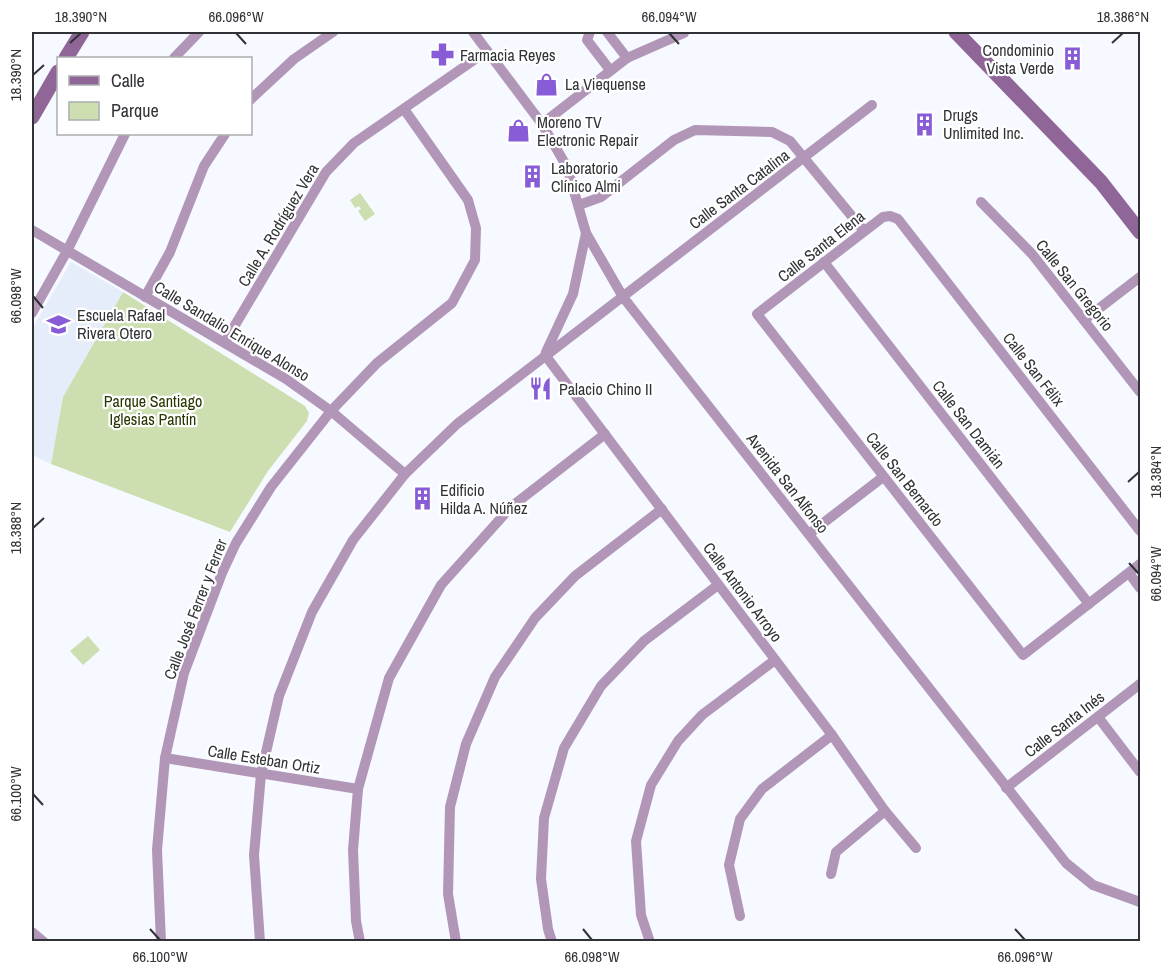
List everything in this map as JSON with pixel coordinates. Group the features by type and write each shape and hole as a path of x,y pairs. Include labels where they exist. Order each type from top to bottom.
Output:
{"street":[{"path":"67,57 82,32"},
{"path":"175,57 199,32"},
{"path":"252,98 294,59 333,32"},
{"name":"Avenida San Alfonso","path":"474,32 542,124 567,167 586,233 623,297 1066,863 1093,885 1140,902"},
{"path":"590,32 587,40 610,70"},
{"path":"607,32 627,58"},
{"path":"956,32 1101,182 1140,232"},
{"path":"542,124 627,58 684,33"},
{"name":"Calle A. Rodríguez Vera","path":"225,342 326,172 354,144 487,51"},
{"path":"32,117 57,74"},
{"name":"Calle Santa Catalina","path":"260,942 255,855 261,774 279,696 312,612 353,540 405,474 457,424 872,105"},
{"name":"Calle José Ferrer y Ferrer","path":"160,941 157,850 165,758 184,673 222,573 236,543 271,487 331,411 377,363 452,303 475,260 476,228 468,200 404,109"},
{"path":"579,205 601,197 674,140 695,130 772,132 790,141 805,157 864,231"},
{"path":"32,313 67,252 125,135"},
{"path":"145,297 170,252 204,166 224,135"},
{"name":"Calle San Gregorio","path":"981,202 1032,254 1140,392"},
{"name":"Calle Santa Elena","path":"757,314 883,217 890,216 898,219 904,226"},
{"name":"Calle San Félix","path":"904,226 1140,531"},
{"name":"Calle Sandalio Enrique Alonso","path":"32,230 286,379 331,411 405,474"},
{"path":"545,355 573,294 586,233"},
{"name":"Calle San Damián","path":"824,262 1089,604"},
{"path":"1084,320 1140,276"},
{"name":"Calle San Bernardo","path":"757,314 1023,655 1089,604"},
{"name":"Calle Antonio Arroyo","path":"545,355 832,735 885,811 916,848"},
{"path":"360,942 356,921 352,850 358,789 389,678 441,585 511,507 605,434"},
{"path":"809,534 884,477"},
{"path":"456,942 448,894 450,807 466,744 495,677 535,618 575,576 662,509"},
{"path":"1089,604 1140,564"},
{"path":"1129,573 1140,588"},
{"path":"552,942 541,879 544,818 564,748 601,686 644,641 718,585"},
{"path":"650,942 641,915 636,841 651,785 678,741 702,715 775,660"},
{"name":"Calle Santa Inés","path":"1006,788 1140,684"},
{"path":"1098,717 1140,772"},
{"path":"740,916 729,865 740,819 762,789 832,735"},
{"name":"Calle Esteban Ortiz","path":"165,758 358,789"},
{"path":"831,874 836,852 885,811"},
{"path":"32,932 44,942"}],"shaded area":[{"path":"71,262 123,292 63,397 51,464 32,455 32,329"}],"green space":[{"path":"360,193 375,214 365,221 358,211 361,209 359,206 355,208 350,200"},
{"name":"Parque Santiago Iglesias Pantín","path":"123,292 305,406 309,413 307,421 268,471 230,532 51,464 63,397"},
{"path":"88,636 100,650 83,665 70,651"}],"place":[{"name":"Farmacia Reyes","path":"442,55"},
{"name":"Condominio Vista Verde","path":"1072,59"},
{"name":"La Viequense","path":"547,84"},
{"name":"Drugs Unlimited Inc.","path":"925,124"},
{"name":"Moreno TV Electronic Repair","path":"519,131"},
{"name":"Laboratorio Clínico Almi","path":"533,177"},
{"name":"Escuela Rafael Rivera Otero","path":"59,324"},
{"name":"Palacio Chino II","path":"541,389"},
{"name":"Edificio Hilda A. Núñez","path":"422,499"}]}
